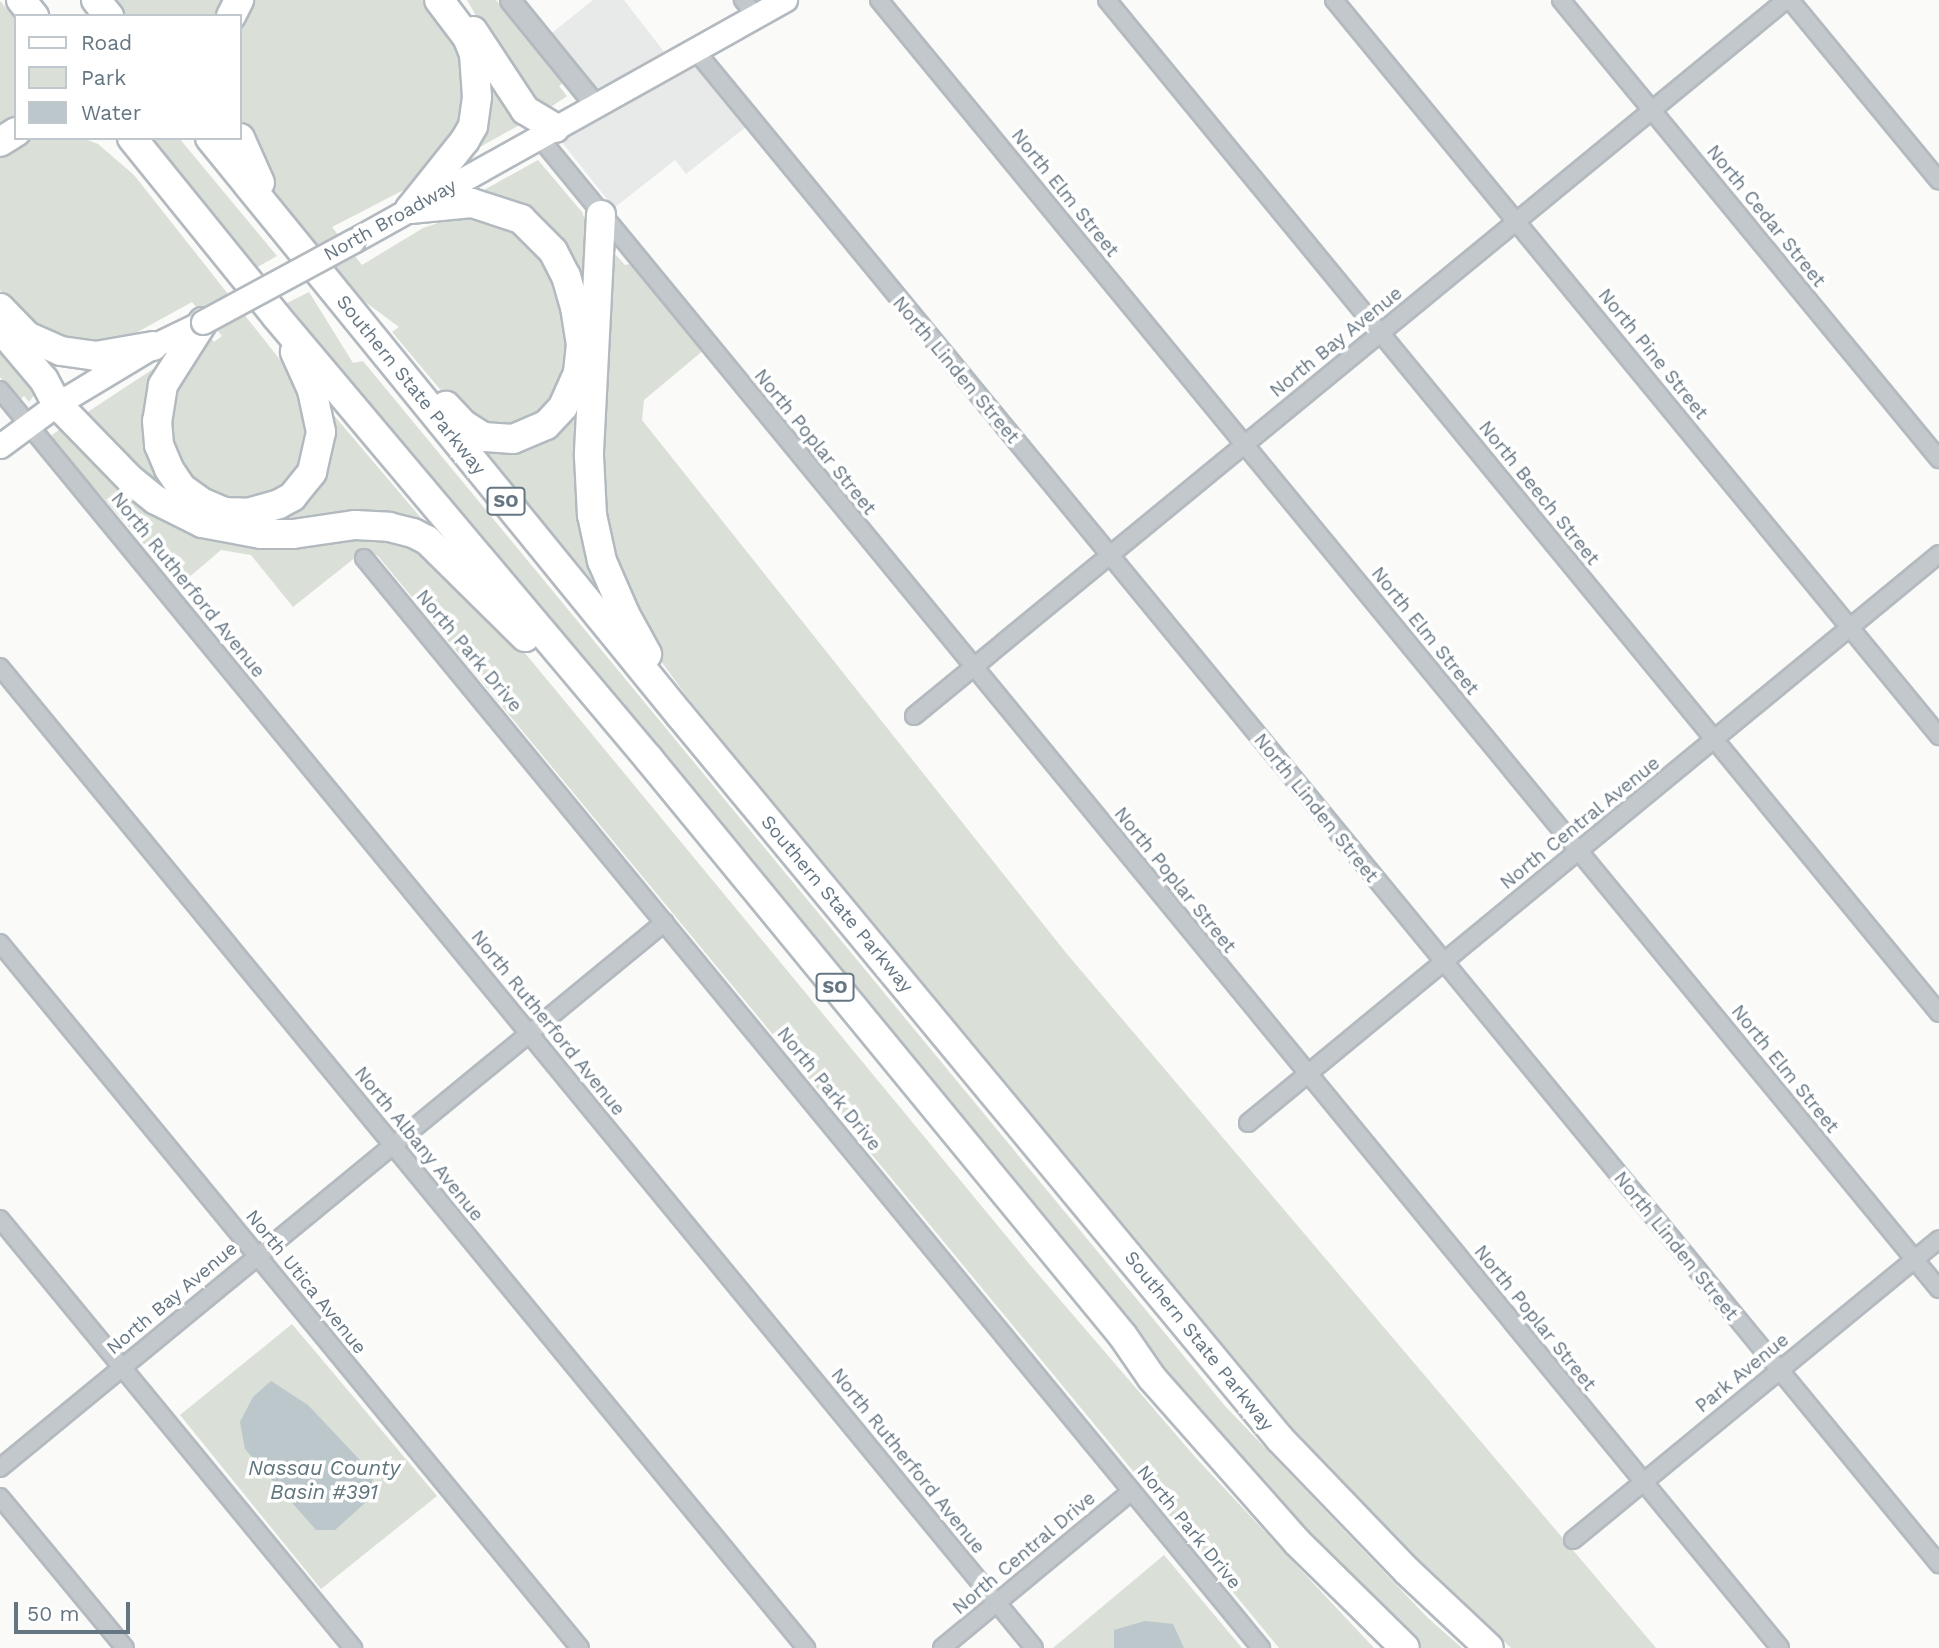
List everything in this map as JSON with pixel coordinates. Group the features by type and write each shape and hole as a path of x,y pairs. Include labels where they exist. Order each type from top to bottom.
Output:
{"highway":[{"path":"21,0 32,14"},
{"path":"96,0 107,14"},
{"path":"410,209 466,140 473,126 474,54 467,37 439,0"},
{"path":"449,0 493,59 525,110 547,133"},
{"path":"111,140 223,250"},
{"name":"SO","path":"134,140 276,316 649,759 1123,1336 1152,1378 1297,1542 1405,1648"},
{"name":"Southern State Parkway","path":"212,140 680,715 1280,1439 1407,1571 1489,1648"},
{"path":"241,140 278,220"},
{"path":"343,301 463,424 483,437 513,439 528,435 546,425 563,407 578,373 581,345 566,276 553,251 521,219 496,208 472,202 410,209"},
{"path":"601,215 589,456 592,515 602,561 625,614 680,715"},
{"path":"0,308 27,336 61,351 96,356 153,346"},
{"path":"203,322 163,386 156,421 159,444 169,469 182,488 203,503 224,512 248,513 279,505 292,497 312,472 321,432 312,390 276,316"},
{"path":"0,328 44,380 57,404 131,480 156,500 202,523 261,534 293,534 355,525 389,527 427,540 649,759"}],"main road":[{"name":"North Broadway","path":"0,446 57,404 153,346 353,241 695,50 749,8 785,0"}],"street":[{"path":"510,0 596,106"},
{"name":"North Elm Street","path":"879,0 1939,1289"},
{"name":"North Beech Street","path":"1107,0 1939,1013"},
{"name":"North Pine Street","path":"1334,0 1939,736"},
{"name":"North Cedar Street","path":"1561,0 1939,459"},
{"path":"1788,0 1939,181"},
{"name":"North Bay Avenue","path":"914,716 1651,109 1788,0"},
{"name":"North Linden Street","path":"695,50 1939,1564"},
{"name":"North Poplar Street","path":"547,133 601,215 1780,1648"},
{"path":"0,390 29,425"},
{"name":"North Rutherford Avenue","path":"29,425 1034,1648"},
{"name":"North Central Avenue","path":"1248,1123 1939,555"},
{"name":"North Park Drive","path":"364,558 1261,1648"},
{"name":"North Albany Avenue","path":"0,667 806,1648"},
{"name":"North Bay Avenue","path":"0,1468 665,922"},
{"name":"North Utica Avenue","path":"0,943 580,1648"},
{"path":"0,1219 353,1648"},
{"name":"Park Avenue","path":"1573,1540 1939,1239"},
{"name":"North Central Drive","path":"942,1648 1132,1491"},
{"path":"0,1496 125,1648"}],"shaded area":[{"path":"593,0 624,0 665,53 686,43 751,123 686,174 675,160 614,208 549,126 592,92 548,36"}],"green space":[{"path":"113,0 230,0 221,14 124,14"},
{"path":"250,0 425,0 461,50 468,101 454,148 425,179 332,227 362,265 423,228 438,223 441,216 472,210 534,238 560,283 572,342 565,385 525,431 464,418 392,332 399,327 353,293 270,190 241,140 241,14"},
{"path":"467,0 496,0 564,82 559,86 567,96 548,109 540,108 509,73"},
{"path":"0,1 14,18 14,125 0,133"},
{"path":"493,79 525,122 469,153 488,81"},
{"path":"15,140 88,140 98,144 134,175 296,380 310,412 309,453 292,485 228,507 193,491 168,456 172,378 211,338 214,342 222,336 192,302 123,340 92,347 56,341 14,311 0,290 0,152"},
{"path":"149,140 181,140 277,256 254,269"},
{"path":"538,160 582,212 585,220 587,274 570,270 475,195"},
{"path":"610,255 616,255 625,265 634,263 705,349 644,400 642,420 1067,954 1656,1648 1511,1648 1364,1509 1262,1395 1056,1150 688,698 638,630 607,557 594,463"},
{"path":"309,292 353,363 363,361 1225,1406 1428,1618 1462,1648 1420,1648 1297,1524 1202,1421 287,303"},
{"path":"0,341 36,393 29,402 24,396 19,401 0,377"},
{"path":"170,358 156,380 147,413 149,446 163,480 189,507 212,518 250,523 282,512 308,493 322,466 332,413 432,531 429,535 410,524 369,517 289,528 250,529 185,511 151,491 129,472 83,415"},
{"path":"562,419 585,424 597,574 592,580 484,453 485,445"},
{"path":"63,427 151,507 399,536 473,590 1031,1266 1196,1458 1374,1648 1279,1648 378,556 366,549 293,607 251,555 221,550 180,585 53,441 52,435"},
{"path":"292,1324 437,1496 321,1589 180,1415"},
{"path":"1164,1555 1242,1648 1053,1648"}],"water":[{"name":"Nassau County Basin #391","path":"271,1381 308,1405 374,1475 366,1502 335,1530 316,1530 245,1449 240,1422 253,1397"},
{"path":"1145,1621 1173,1624 1184,1648 1114,1648 1114,1630"}]}
